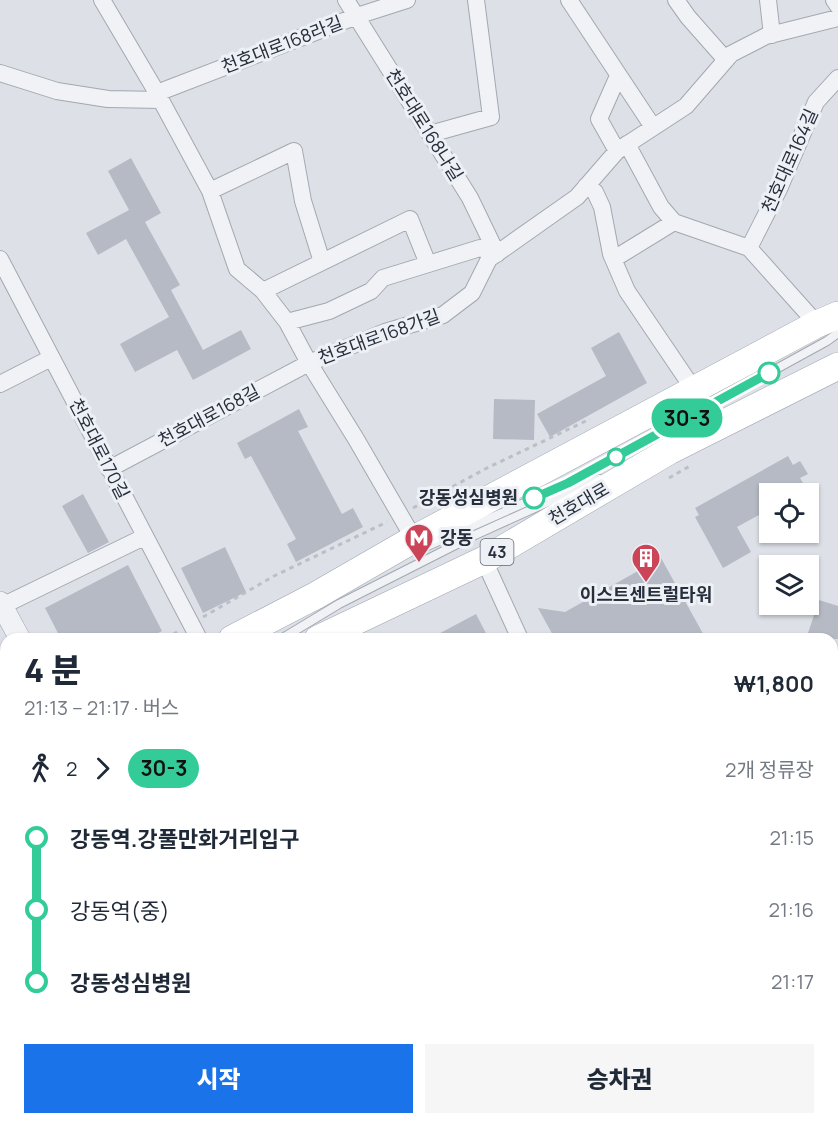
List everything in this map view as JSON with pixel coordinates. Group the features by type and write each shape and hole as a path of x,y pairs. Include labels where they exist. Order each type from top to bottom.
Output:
{"main road":[{"path":"244,633 414,546 694,390 831,324"},
{"name":"천호대로","path":"331,633 484,560 669,451 836,372"}],"street":[{"path":"102,0 159,96 210,191 237,269 263,291 287,322 400,515 414,546"},
{"name":"천호대로168나길","path":"346,0 470,198 497,254"},
{"name":"천호대로168라길","path":"159,96 357,16 407,0"},
{"path":"430,134 491,117 476,0"},
{"path":"568,0 652,128"},
{"path":"676,0 726,60"},
{"path":"768,0 772,35"},
{"path":"834,0 838,6"},
{"name":"천호대로168가길","path":"309,363 384,332 443,315 472,293 489,259 577,197 622,147 686,106 731,54 766,36 838,18"},
{"path":"0,73 57,91 108,99 159,96"},
{"path":"618,76 598,119 622,147 661,207 674,222 749,248 831,324"},
{"name":"천호대로164길","path":"749,248 779,189 816,102 838,78"},
{"path":"210,191 294,151 303,201 322,262"},
{"path":"586,186 595,192 602,207 611,254 627,291 694,390"},
{"path":"263,291 410,219 428,264"},
{"path":"611,254 617,257 674,222"},
{"path":"287,322 329,311 371,291 383,278 480,248 497,254"},
{"name":"천호대로170길","path":"0,259 195,632"},
{"path":"0,384 51,358"},
{"name":"천호대로168길","path":"109,469 309,363"},
{"path":"17,633 1,604 144,537"},
{"path":"484,560 517,633"}],"lane":[{"path":"414,546 568,483 827,341 831,324"},
{"path":"617,472 669,451"},
{"path":"291,633 339,604 464,540 607,476"},
{"path":"315,596 392,562"}],"path":[{"path":"195,632 274,576 373,530 487,468 591,419"}],"building":[{"path":"131,158 161,213 145,222 180,285 171,290 203,350 241,330 251,349 193,380 177,350 135,372 120,344 169,317 126,239 98,255 86,233 129,210 108,171"},
{"path":"619,332 647,383 550,437 537,414 606,376 591,348"},
{"path":"494,399 535,400 534,440 493,439"},
{"path":"299,409 308,427 298,431 342,514 353,508 363,527 296,562 287,544 296,539 251,456 245,459 237,443"},
{"path":"788,456 793,465 800,461 808,474 800,478 803,483 759,483 759,515 737,527 751,552 723,568 695,517 699,515 695,508"},
{"path":"83,494 109,542 88,553 62,506"},
{"path":"225,547 246,592 203,613 181,568"},
{"name":"이스트센트럴타워","path":"661,558 703,633 552,633 538,608 565,612"},
{"path":"128,565 162,631 158,633 58,633 45,608"},
{"path":"819,600 838,606 838,633 808,633 814,615 819,615"},
{"path":"476,614 486,633 440,633"}],"bus line":[{"name":"30-3","path":"534,498 568,483 769,373"}],"place":[{"name":"강동성심병원","path":"534,498"},
{"name":"강동","path":"419,564"},
{"name":"이스트센트럴타워","path":"646,584"}]}
